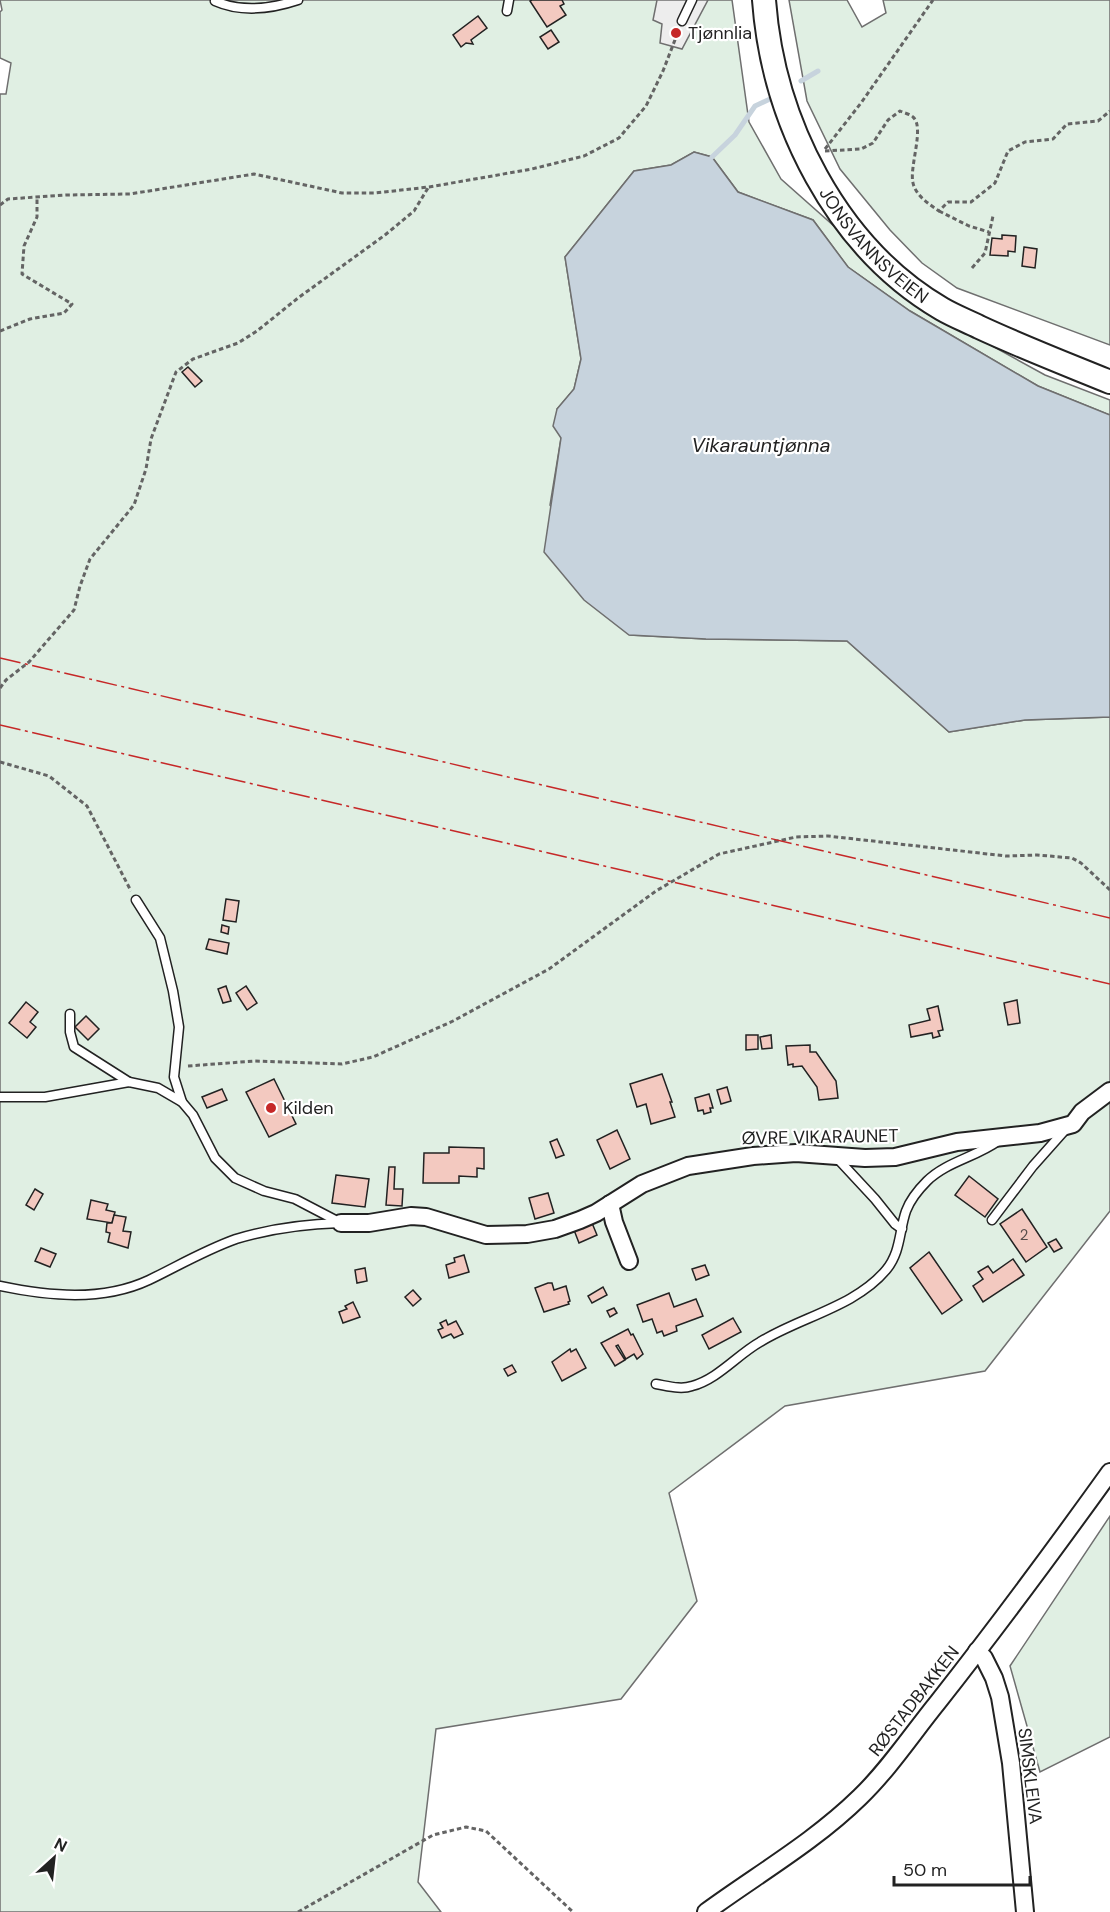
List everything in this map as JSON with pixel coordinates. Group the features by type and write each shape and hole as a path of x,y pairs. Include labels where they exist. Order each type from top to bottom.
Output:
{"main road":[{"name":"JONSVANNSVEIEN","path":"764,0 773,58 791,121 812,168 837,210 862,243 911,289 943,310 1011,342 1110,382"}],"street":[{"name":"ØVRE VIKARAUNET","path":"341,1223 411,1216 426,1217 486,1234 527,1234 555,1229 580,1220 642,1184 688,1166 753,1156 796,1154 880,1159 957,1142 1040,1133 1073,1124 1082,1112 1110,1091"},
{"path":"610,1204 614,1222 629,1261"},
{"name":"RØSTADBAKKEN","path":"706,1912 814,1836 860,1797 888,1766 977,1651 1056,1548 1110,1472"},
{"name":"SIMSKLEIVA","path":"977,1651 984,1658 994,1678 1002,1708 1011,1763 1025,1912"}],"lane":[{"path":"215,1 244,9 272,7 298,0"},
{"path":"507,11 509,0"},
{"path":"682,21 692,0"},
{"name":"ØVRE VIKARAUNET","path":"136,900 160,938 173,991 179,1039 174,1067 182,1102"},
{"name":"ØVRE VIKARAUNET","path":"70,1014 70,1032 74,1047 129,1082 158,1088 182,1102 193,1115 215,1158 235,1178 264,1191 295,1199 341,1223"},
{"name":"ØVRE VIKARAUNET","path":"0,1097 45,1097 129,1082"},
{"name":"ØVRE VIKARAUNET","path":"992,1220 1049,1147 1073,1124"},
{"name":"ØVRE VIKARAUNET","path":"656,1384 691,1387 707,1380 760,1341 837,1305 859,1292 878,1278 893,1260 898,1250 906,1210 915,1194 929,1179 952,1164 987,1149 1004,1138"},
{"path":"835,1156 902,1229"},
{"name":"ØVRE VIKARAUNET","path":"0,1286 40,1294 69,1296 106,1292 147,1281 194,1256 237,1239 288,1228 341,1223"}],"path":[{"path":"823,151 861,104 933,0"},
{"path":"0,205 8,199 130,194 254,174 342,193 375,193 429,187 532,169 584,156 619,138 646,106 663,71 682,21"},
{"path":"823,151 861,149 873,143 888,120 900,111 913,116 918,125 913,185 921,198 939,211 969,226 990,233"},
{"path":"939,211 948,202 970,202 995,183 1008,151 1025,142 1053,139 1067,124 1098,121 1110,111"},
{"path":"823,151 829,160"},
{"path":"0,688 6,680 30,662 74,610 90,559 134,506 146,469 151,439 176,372 193,359 238,343 257,331 297,298 385,235 414,211 429,187"},
{"path":"0,331 30,319 64,313 72,304 22,274 24,246 37,217 37,197"},
{"path":"972,268 985,253 993,216"},
{"path":"0,762 49,776 87,806 136,900"},
{"path":"174,1067 255,1061 342,1064 374,1057 462,1017 549,969 656,891 719,854 796,837 828,836 1006,856 1072,858 1081,863 1110,890"},
{"path":"298,1912 433,1835 466,1827 486,1831 573,1912"}],"green space":[{"path":"0,0 732,0 749,122 781,179 932,313 1045,375 1110,400 1110,415 1038,386 910,311 848,267 813,220 738,192 712,157 694,152 671,165 634,171 565,257 581,359 574,389 557,409 561,438 550,505 630,635 706,639 847,641 949,732 1025,720 1110,717 1110,1211 985,1371 785,1406 669,1493 697,1601 621,1699 436,1729 418,1882 441,1912 0,1912 0,94 6,94 11,63 0,58 0,12 2,10"},
{"path":"789,0 847,0 862,27 886,13 883,0 1110,0 1110,345 957,288 922,263 890,230 840,169 807,101"},
{"path":"1110,1516 1110,1737 1040,1772 1010,1666"}],"shaded area":[{"name":"Tjønnlia","path":"657,0 708,0 682,49 660,43 662,24 653,20"}],"water":[{"name":"Vikarauntjønna","path":"694,152 712,157 738,192 813,220 848,267 910,311 1038,386 1110,415 1110,717 1025,720 949,732 847,641 706,639 629,635 584,600 544,552 561,438 553,426 557,409 574,389 581,359 565,257 634,171 671,165"}],"building":[{"path":"562,0 564,4 560,6 566,15 547,27 530,1"},
{"path":"478,16 487,28 471,40 473,44 466,43 461,47 453,35"},
{"path":"551,30 559,42 548,49 540,37"},
{"path":"1002,235 1016,236 1015,252 1008,251 1008,256 990,255 992,238 1002,239"},
{"path":"1024,247 1037,249 1035,268 1022,266"},
{"path":"188,367 202,381 195,387 182,372"},
{"path":"226,899 239,901 236,922 223,920"},
{"path":"222,925 229,927 228,934 221,932"},
{"path":"209,939 229,943 227,954 206,949"},
{"path":"226,986 231,1001 223,1003 218,989"},
{"path":"246,986 257,1003 247,1010 236,993"},
{"path":"1017,1000 1020,1023 1008,1025 1004,1003"},
{"path":"26,1002 38,1012 30,1022 36,1027 27,1038 9,1023"},
{"path":"938,1006 943,1030 938,1031 940,1036 933,1038 932,1033 911,1037 909,1025 930,1020 927,1009"},
{"path":"86,1016 99,1029 88,1040 75,1027"},
{"path":"746,1035 758,1035 758,1049 746,1050"},
{"path":"771,1035 772,1048 762,1049 760,1037"},
{"path":"810,1045 810,1052 816,1052 836,1081 838,1098 819,1100 817,1087 802,1066 788,1065 786,1046"},
{"path":"662,1074 675,1117 651,1124 646,1104 637,1107 630,1084"},
{"name":"Kilden","path":"274,1079 296,1124 269,1137 246,1092"},
{"path":"727,1087 731,1101 721,1104 717,1090"},
{"path":"222,1089 227,1100 207,1108 202,1097"},
{"path":"709,1094 713,1108 710,1108 711,1112 704,1114 703,1110 698,1111 695,1098"},
{"path":"617,1130 630,1159 610,1169 597,1140"},
{"path":"557,1139 564,1155 556,1158 550,1142"},
{"path":"449,1147 484,1148 484,1169 477,1168 477,1177 459,1176 459,1183 423,1183 424,1153 449,1153"},
{"path":"389,1167 395,1167 394,1189 403,1189 402,1206 386,1205"},
{"path":"336,1175 369,1179 365,1207 332,1203"},
{"path":"969,1176 998,1199 985,1217 955,1195"},
{"path":"35,1189 43,1194 34,1210 26,1205"},
{"path":"548,1193 554,1213 535,1219 529,1198"},
{"path":"91,1200 108,1204 106,1210 115,1212 112,1223 87,1219"},
{"path":"1022,1209 1047,1247 1026,1262 1000,1224"},
{"path":"114,1215 126,1217 123,1231 131,1232 128,1248 108,1242 110,1233 106,1232 107,1223 112,1223"},
{"path":"592,1223 597,1235 579,1243 574,1230"},
{"path":"1056,1239 1062,1248 1054,1252 1048,1243"},
{"path":"41,1248 56,1254 50,1267 35,1261"},
{"path":"929,1252 962,1300 942,1314 910,1268"},
{"path":"464,1255 469,1272 449,1278 446,1265 455,1262 454,1258"},
{"path":"1013,1259 1024,1275 983,1302 973,1286 983,1279 978,1272 988,1266 993,1273"},
{"path":"705,1265 709,1275 696,1280 692,1269"},
{"path":"365,1268 367,1281 357,1283 355,1270"},
{"path":"552,1283 554,1290 566,1286 569,1304 544,1312 535,1288"},
{"path":"603,1287 607,1295 592,1303 588,1296"},
{"path":"413,1290 421,1299 413,1306 405,1297"},
{"path":"669,1293 674,1307 696,1299 703,1316 676,1326 677,1331 664,1336 662,1331 657,1333 652,1319 643,1322 637,1305"},
{"path":"353,1302 360,1317 343,1323 339,1312 347,1309 345,1306"},
{"path":"614,1308 617,1313 610,1317 607,1311"},
{"path":"733,1318 741,1332 709,1349 702,1335"},
{"path":"446,1320 448,1325 456,1321 463,1334 454,1338 451,1334 442,1338 438,1330 443,1328 440,1323"},
{"path":"628,1329 643,1354 637,1359 634,1354 626,1359 618,1345 616,1346 625,1360 615,1366 601,1343"},
{"path":"570,1349 571,1352 576,1349 586,1368 562,1381 552,1362"},
{"path":"512,1365 516,1372 508,1376 504,1369"}],"waterway":[{"path":"801,81 818,71"},
{"path":"712,157 735,135 755,106 770,99"}],"power":[{"path":"0,658 1110,918"},
{"path":"0,725 1110,984"}],"place":[{"name":"Tjønnlia","path":"676,33"},
{"name":"Kilden","path":"271,1108"}]}
